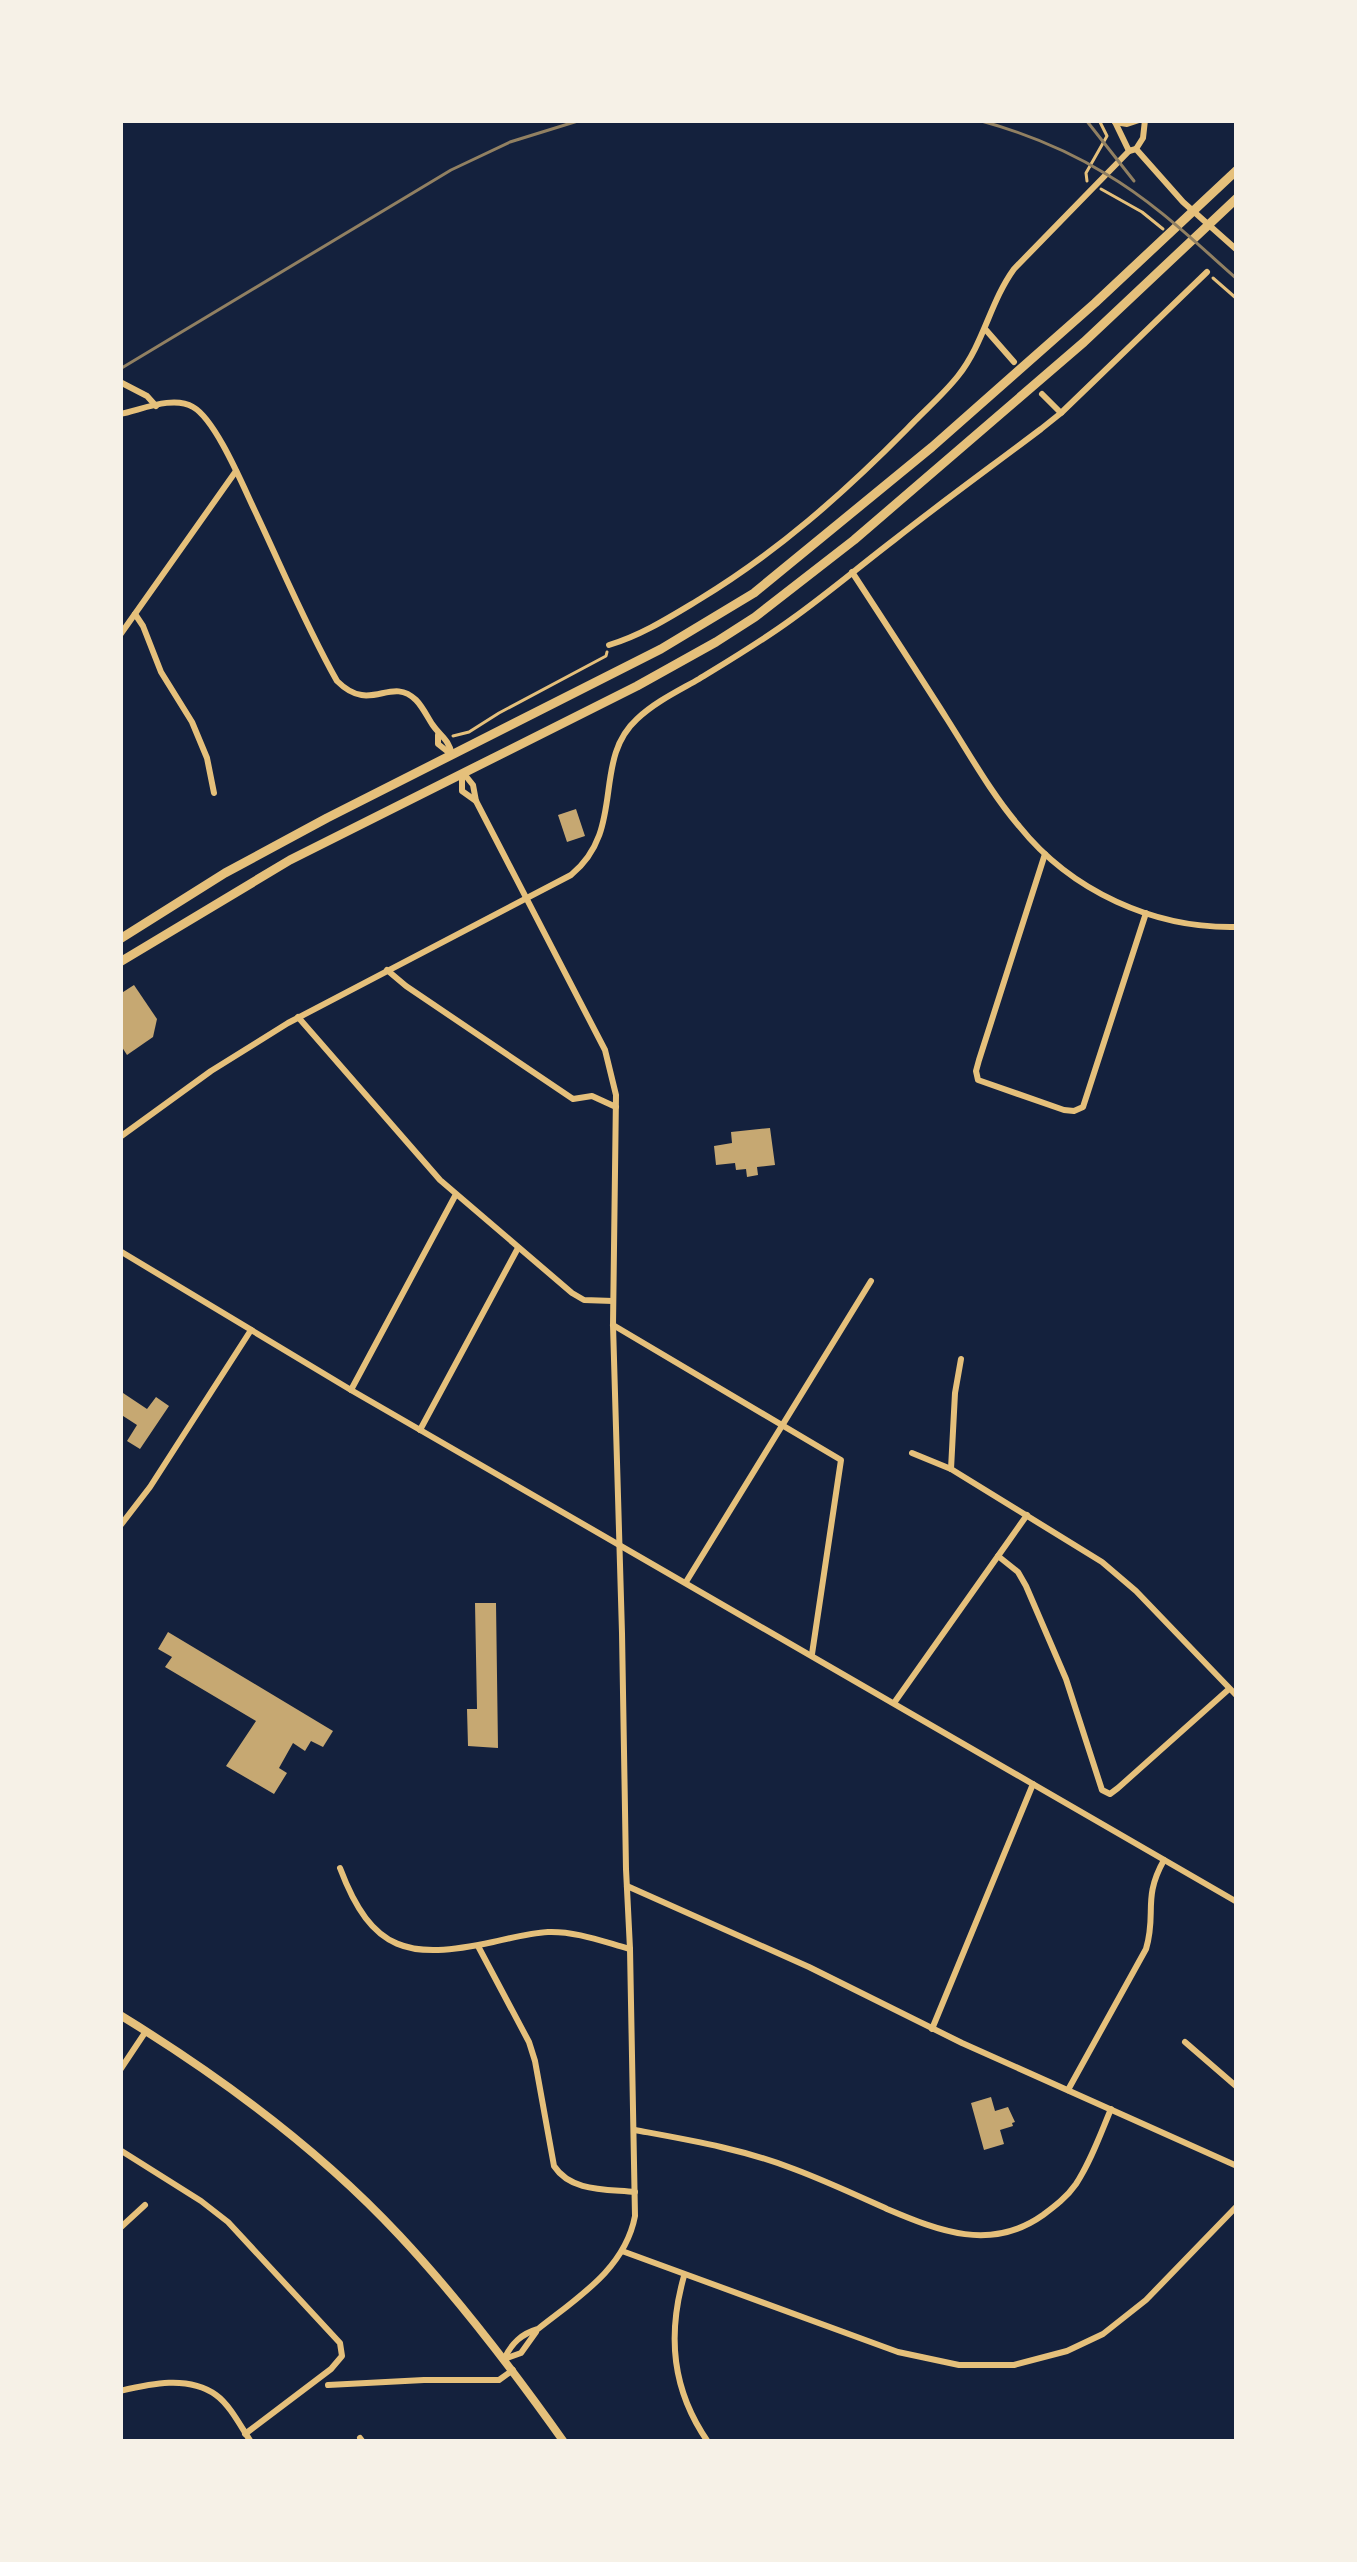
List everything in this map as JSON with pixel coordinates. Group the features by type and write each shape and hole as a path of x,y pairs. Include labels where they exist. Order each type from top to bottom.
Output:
{"highway":[{"path":"120,939 225,873 661,650 754,593 932,447 1237,170"},
{"path":"120,962 290,860 674,666 755,617 854,540 1084,342 1233,201"},
{"path":"452,755 462,772"}],"main road":[{"path":"120,2015 269,2117 398,2233 513,2370 564,2442"}],"street":[{"path":"609,645 631,638 719,587 812,519 943,394 971,358 1014,269 1143,138 1142,120 1114,121"},
{"path":"1114,121 1133,150 1237,250"},
{"path":"120,1137 211,1071 298,1017 571,875 598,843 613,761 632,722 793,618 1061,413 1207,272"},
{"path":"986,330 1014,362"},
{"path":"120,382 156,406"},
{"path":"1042,394 1061,413"},
{"path":"120,414 176,401 198,410 236,471 337,681 350,693 365,697 393,690 406,693 418,701 447,739 452,755"},
{"path":"120,635 236,471"},
{"path":"852,572 1002,805 1045,854 1080,882 1146,914 1192,925 1237,926"},
{"path":"134,614 155,661 192,722 208,758 214,793"},
{"path":"462,772 462,791 476,801 605,1050 616,1095 613,1325 631,1949 632,2232 598,2280 538,2329 513,2342 504,2359"},
{"path":"1045,854 979,1060 978,1080 1064,1110 1083,1107 1146,914"},
{"path":"387,970 573,1100 592,1096 616,1107"},
{"path":"298,1017 455,1196 572,1293 584,1300 613,1301"},
{"path":"350,1390 455,1196"},
{"path":"420,1430 518,1248"},
{"path":"120,1251 350,1390 1237,1902"},
{"path":"686,1582 871,1281"},
{"path":"613,1325 841,1460 812,1654"},
{"path":"120,1526 251,1330"},
{"path":"951,1469 961,1359"},
{"path":"911,1453 951,1469 1120,1576 1237,1696"},
{"path":"894,1703 1027,1515"},
{"path":"998,1556 1018,1572 1036,1608 1066,1679 1102,1790 1110,1794 1118,1789 1229,1689"},
{"path":"932,2029 1033,1784"},
{"path":"1068,2090 1146,1949 1153,1880 1164,1860"},
{"path":"340,1868 362,1916 390,1942 429,1952 554,1932 631,1949"},
{"path":"627,1886 1237,2166"},
{"path":"478,1946 529,2042 554,2166 572,2183 635,2192"},
{"path":"120,2070 146,2031"},
{"path":"1185,2042 1237,2087"},
{"path":"634,2130 744,2151 921,2224 978,2237 1032,2223 1065,2198 1084,2171 1111,2110"},
{"path":"120,2150 228,2222 340,2343 341,2356 331,2369 245,2434"},
{"path":"120,2228 145,2205"},
{"path":"622,2251 927,2360 1014,2365 1067,2351 1103,2334 1146,2300 1237,2206"},
{"path":"684,2276 674,2321 675,2363 684,2400 708,2442"},
{"path":"328,2385 499,2380 513,2370"},
{"path":"120,2391 162,2382 203,2388 223,2401 251,2442"}],"path":[{"path":"1099,120 1107,136 1085,177 1142,212 1167,234"},
{"path":"1207,272 1237,299"},
{"path":"438,733 469,732 606,656 609,645"}],"building":[{"path":"576,809 585,836 567,842 558,815"},
{"path":"134,985 157,1019 153,1037 127,1055 120,1044 120,994"},
{"path":"770,1128 775,1165 757,1167 758,1175 747,1177 746,1169 736,1170 735,1163 716,1165 714,1146 732,1143 731,1132"},
{"path":"120,1391 147,1409 156,1397 169,1406 140,1449 127,1441 137,1425 120,1414"},
{"path":"475,1603 496,1603 498,1748 468,1746 467,1709 477,1709"},
{"path":"168,1632 333,1731 323,1747 311,1741 305,1751 293,1743 279,1768 287,1773 274,1794 226,1766 256,1721 165,1667 172,1657 158,1649"},
{"path":"991,2097 995,2111 1008,2107 1015,2122 1000,2130 1004,2144 984,2150 971,2103"}],"railway":[{"path":"120,369 451,170 510,142 581,120"},
{"path":"978,120 1044,142 1124,185 1237,279"},
{"path":"1086,120 1134,181"}]}
